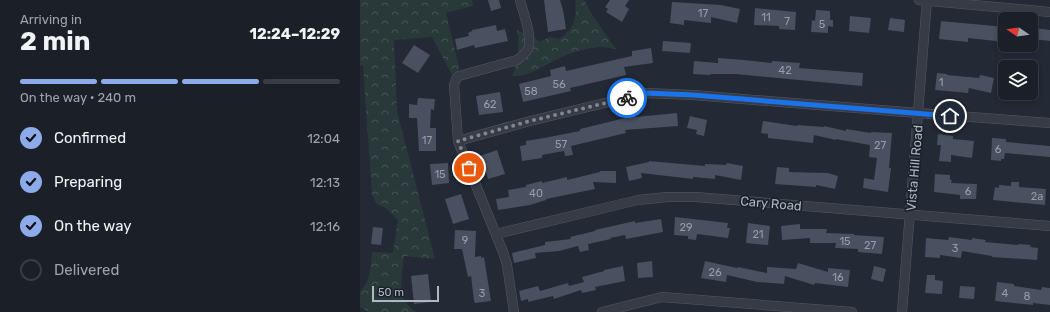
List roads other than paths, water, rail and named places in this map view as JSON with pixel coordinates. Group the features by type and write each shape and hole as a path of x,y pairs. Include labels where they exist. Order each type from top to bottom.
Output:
{"street":[{"path":"514,312 507,265 503,252 458,141 454,89 456,79 459,76 517,60 523,56 529,48 529,35 520,0"},
{"path":"925,0 1050,12"},
{"name":"Vista Hill Road","path":"902,312 918,113 925,0"},
{"path":"458,141 530,121 646,93 693,95 1050,122"},
{"name":"Cary Road","path":"496,234 622,203 667,197 696,197 1050,226"},
{"path":"602,312 662,297 852,312"}]}
